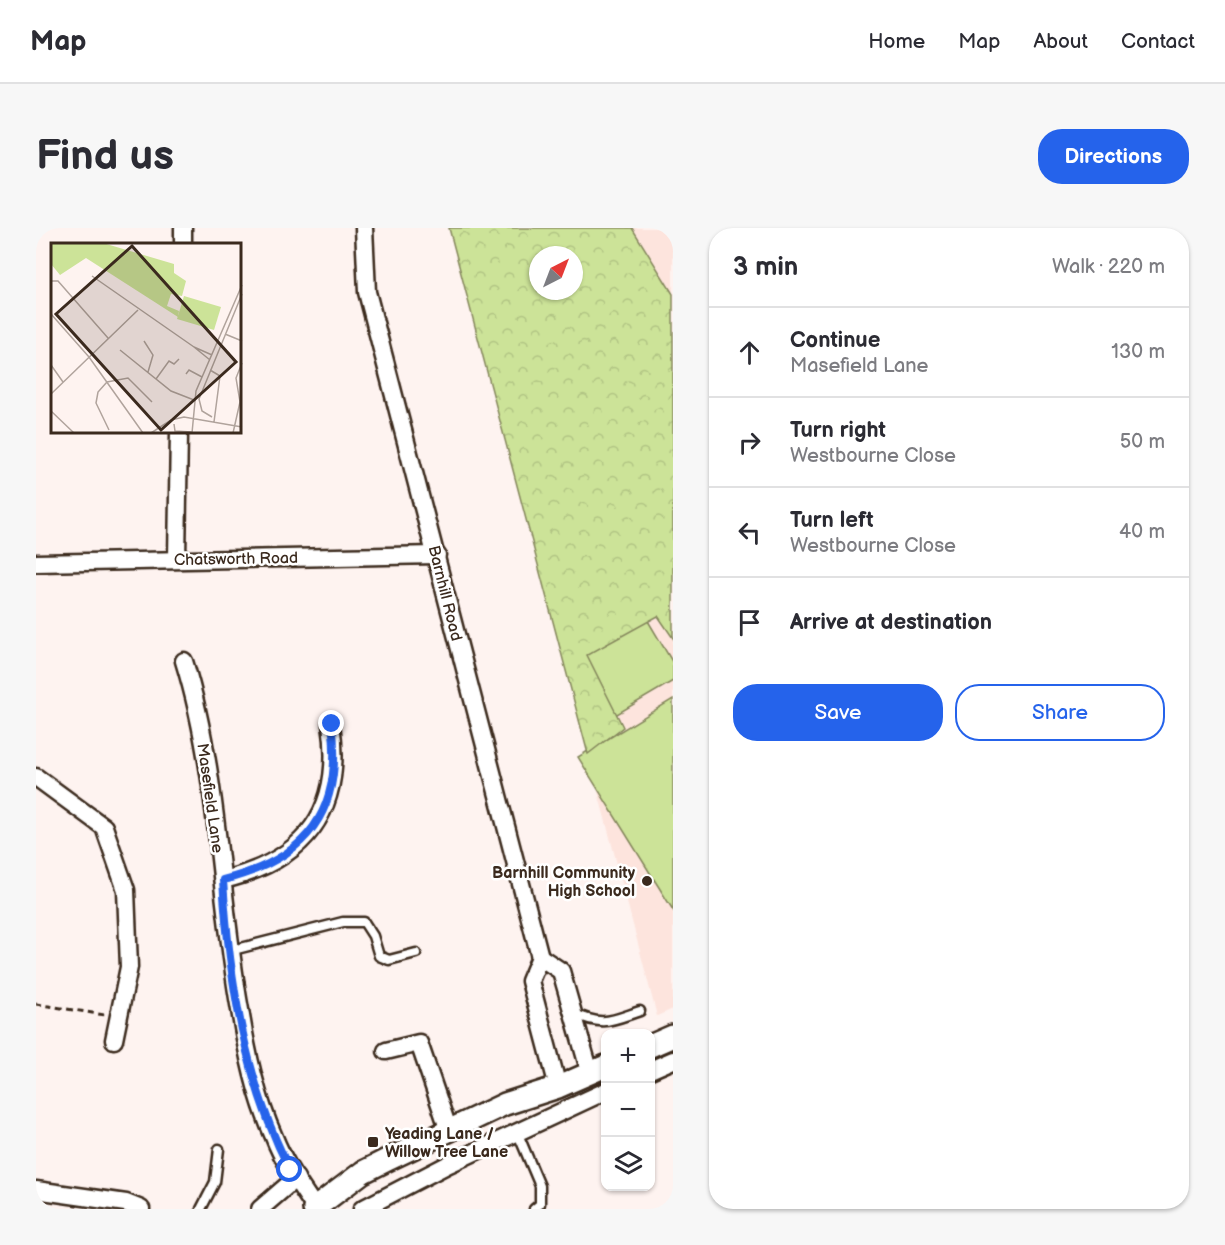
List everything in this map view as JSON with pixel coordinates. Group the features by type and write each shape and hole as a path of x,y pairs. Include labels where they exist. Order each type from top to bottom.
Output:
{"street":[{"name":"Barnhill Road","path":"364,228 367,292 540,957"},
{"path":"177,559 179,434"},
{"name":"Chatsworth Road","path":"36,563 437,555"},
{"name":"Masefield Lane","path":"184,661 208,771 223,880 229,951 251,1069 273,1137 314,1208"},
{"path":"223,880 261,869 281,858 314,824 327,804 335,772 332,724"},
{"path":"36,777 104,827 126,890 129,967 114,1041"},
{"path":"582,1076 530,981 540,957 561,971 573,1012 586,1100"},
{"path":"655,1044 673,1036"},
{"path":"386,1051 419,1043 450,1131"},
{"path":"655,1068 673,1060"},
{"path":"314,1208 363,1172 504,1104 582,1076"},
{"path":"362,1209 449,1164 518,1134 601,1093"},
{"path":"260,1209 296,1178"},
{"path":"36,1190 126,1203 141,1209"}],"lane":[{"path":"229,951 343,922 364,922 373,936 379,956 389,960 416,953"},
{"path":"573,1012 594,1023 640,1011"},
{"path":"518,1134 542,1192 540,1204 534,1209"},
{"path":"201,1209 215,1182 219,1149"}],"path":[{"path":"36,1004 119,1017"}],"shaded area":[{"path":"632,228 673,228 673,294"},
{"name":"Barnhill Community High School","path":"658,616 673,638 673,1009 657,1016 588,754 587,655"}],"green space":[{"path":"449,228 632,228 673,294 673,638 658,616 587,655 623,727 588,754"},
{"path":"638,604 673,663 673,681 612,717 569,644"},
{"path":"673,699 673,910 578,757"}],"place":[{"name":"Barnhill Community High School","path":"647,881"},
{"name":"Yeading Lane / Willow Tree Lane","path":"373,1142"}],"route":[{"path":"290,1170 273,1137 251,1069 229,951 223,880 261,869 281,858 314,824 327,804 335,772 336,753 332,724"}]}
